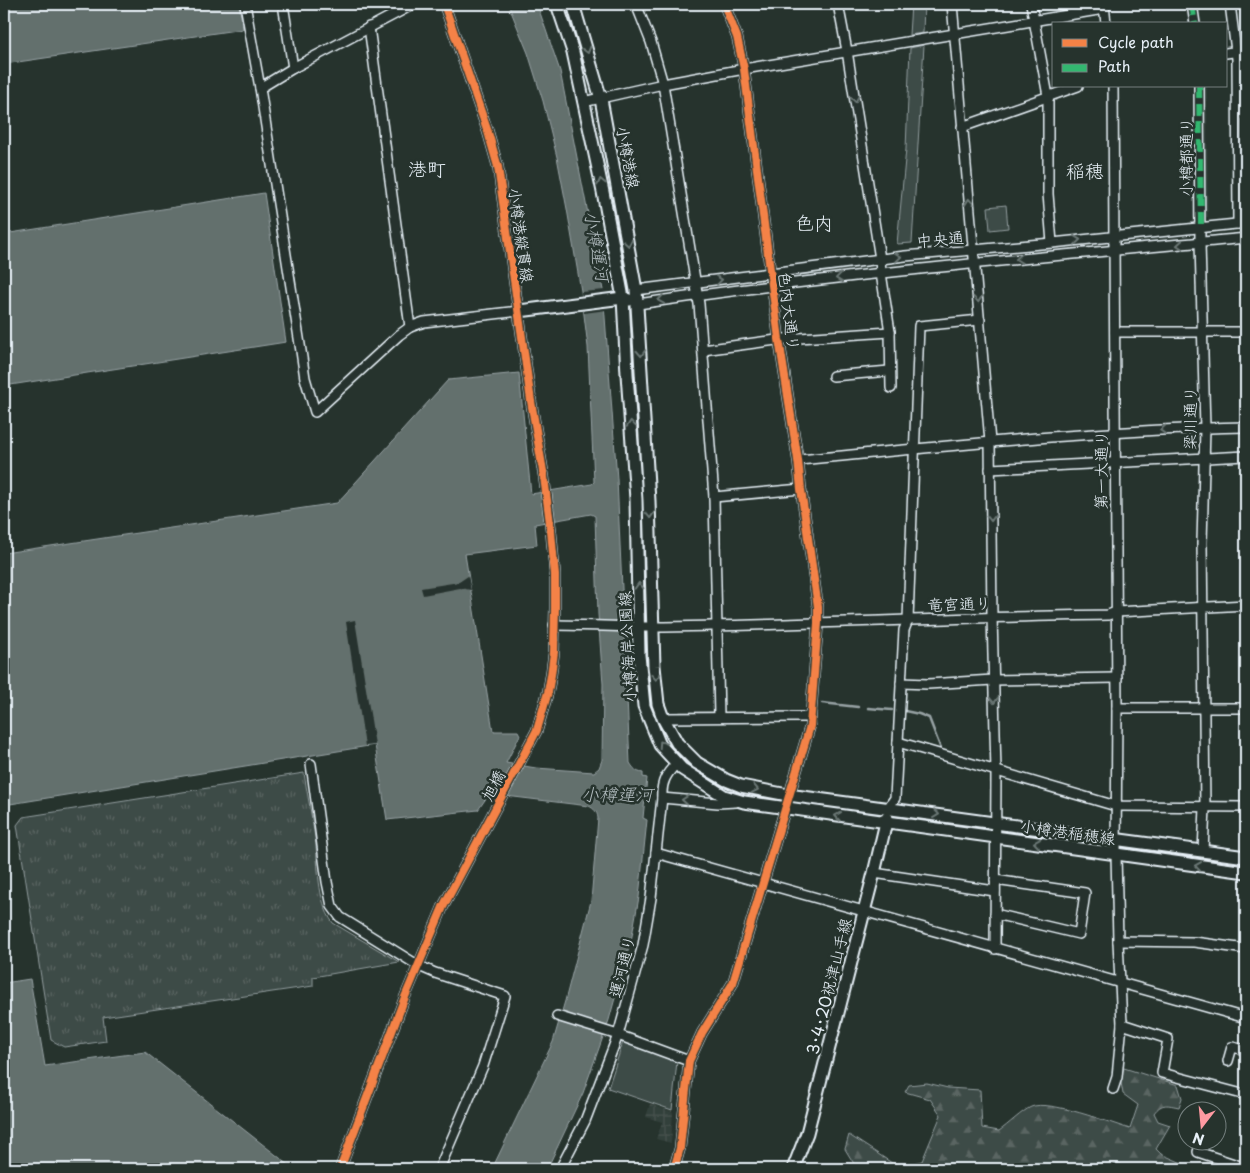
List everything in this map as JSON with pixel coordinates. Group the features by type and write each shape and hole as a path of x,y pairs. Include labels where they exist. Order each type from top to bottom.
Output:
{"main road":[{"name":"小樽港線","path":"556,4 573,52 603,192 623,298"},
{"name":"小樽港線","path":"573,4 601,99 638,304"},
{"path":"519,311 623,298 636,290"},
{"path":"623,298 638,304"},
{"name":"小樽海岸公園線","path":"623,298 636,499 640,627 639,655 644,706 660,744 690,774 724,796 744,802 886,823"},
{"name":"小樽海岸公園線","path":"638,304 649,502 654,666 658,704 663,718 678,743 697,763 726,780 741,786 788,795 888,808"},
{"name":"小樽港稲穂線","path":"888,808 1246,857"},
{"name":"3･4･20祝津山手線","path":"793,1169 807,1133 874,873 888,808"},
{"name":"小樽港稲穂線","path":"886,823 1246,872"}],"street":[{"path":"245,4 260,88 300,351 305,378 315,412 410,327 424,322 519,311"},
{"path":"283,4 293,68"},
{"path":"260,88 293,68 414,4"},
{"name":"小樽港縦貫線","path":"444,4 488,132 498,167 531,401 544,477 555,575 554,625"},
{"path":"636,4 651,42 663,84 697,295 714,497 719,716"},
{"name":"色内大通り","path":"674,1169 680,1148 690,1061 702,1033 733,983 810,726 818,623 818,607 779,340 772,273 744,69 737,37 724,4"},
{"path":"838,4 880,259 890,332 891,388"},
{"path":"952,4 990,442 996,771 996,949"},
{"path":"1031,4 1048,96 1048,194 1052,243"},
{"path":"1192,4 1195,22"},
{"path":"1230,4 1236,52 1242,223"},
{"path":"583,102 663,84 744,69 1035,20 1104,6 1106,22"},
{"path":"369,27 410,327"},
{"path":"1228,53 1246,50"},
{"path":"962,127 1072,88"},
{"name":"第一大通り","path":"1113,88 1117,678 1116,854 1119,982 1122,1024 1117,1077 1113,1089"},
{"name":"小樽都通り","path":"1199,88 1200,228"},
{"name":"中央通","path":"636,290 880,259 1242,223"},
{"name":"梁川通り","path":"1200,228 1205,428 1202,608 1205,808 1203,851"},
{"name":"中央通","path":"638,304 773,285 881,273 1246,238"},
{"path":"888,808 895,798 904,630 908,620 919,326 980,320"},
{"path":"703,350 779,340 890,332"},
{"path":"1115,332 1246,332"},
{"path":"833,376 890,371"},
{"path":"798,460 990,442 1115,433 1246,427"},
{"path":"990,469 1246,456"},
{"path":"714,497 801,489"},
{"name":"竜宮通り","path":"554,625 717,626 992,616 1108,615 1116,612 1246,605"},
{"name":"旭橋","path":"340,1169 443,907 537,730 548,692 554,652 554,625"},
{"path":"902,683 928,684 994,680 1117,678"},
{"path":"1117,708 1246,708"},
{"path":"663,718 810,716"},
{"path":"898,742 1116,806 1246,807"},
{"name":"運河通り","path":"560,1169 585,1122 618,1035 643,945 651,898 662,798 661,787 664,778 677,763"},
{"path":"311,764 332,906 340,917 419,966 505,996 483,1066 439,1169"},
{"path":"662,798 718,803 744,802"},
{"path":"656,853 1246,1018"},
{"path":"874,873 995,891"},
{"path":"995,880 1085,893 1079,934 995,914"},
{"path":"1118,941 1194,942 1246,949"},
{"path":"561,1018 618,1035 690,1061"},
{"path":"1122,1024 1168,1039 1162,1073 1246,1095"},
{"path":"1228,1062 1232,1047 1246,1050"},
{"path":"1199,1150 1198,1152 1246,1168"}],"shaded area":[{"path":"1185,4 1199,4 1202,22 1188,22"},
{"path":"1193,88 1207,88 1208,217 1193,218"},
{"path":"650,1104 673,1112 671,1143 656,1139 662,1122 646,1117"}],"green space":[{"path":"911,4 924,4 923,33 909,35"},
{"path":"924,45 912,243 897,244 906,149 910,48"},
{"path":"1006,205 1008,228 990,230 988,207"},
{"path":"304,773 315,838 319,882 328,914 333,923 399,962 313,977 313,986 103,1017 106,1041 64,1047 51,1040 17,825 23,817"},
{"path":"623,1042 677,1061 672,1110 608,1088"},
{"path":"1124,1068 1178,1085 1182,1098 1178,1100 1178,1107 1163,1106 1154,1113 1158,1121 1170,1125 1156,1149 1161,1154 1196,1169 1122,1169 1120,1163 1102,1169 855,1169 856,1167 845,1149 849,1135 898,1167 922,1161 941,1115 930,1099 905,1092 909,1085 927,1083 948,1088 980,1090 982,1128 999,1131 1027,1109 1040,1105 1095,1117 1130,1129 1138,1105 1123,1094 1120,1077"}],"water":[{"path":"4,4 239,4 243,29 4,64"},
{"name":"小樽運河","path":"508,4 537,4 560,71 603,290 617,479 630,763 635,770 643,773 643,777 647,778 643,818 647,820 639,897 632,936 609,1020 583,1093 547,1169 492,1169 553,1042 565,1001 591,901 598,818 595,810 589,806 489,794 478,810 387,820 375,745 4,805 4,553 337,503 448,380 519,373 531,494 592,484 594,482 588,347 581,291 557,157 543,101 528,53","holes":["591,514 595,516 598,614 603,684 602,760 599,768 594,772 536,768 506,763 520,735 518,731 493,731 465,554 537,545 535,524"]},
{"path":"264,193 286,342 4,386 4,234"},
{"path":"30,979 45,1066 145,1052 294,1169 4,1169 4,983"}],"pier":[{"path":"605,290 607,310 584,313 581,292"},
{"path":"468,576 471,590 460,588 423,595 421,588 459,582"},
{"path":"355,620 375,745 365,746 346,622"}],"waterway":[{"path":"822,703 858,707"},
{"path":"868,708 892,710"},
{"path":"905,711 929,718 941,749"},
{"path":"680,713 717,713"}],"marked path":[{"path":"1192,4 1195,22"},
{"path":"1199,88 1201,228"}],"cycle path":[{"path":"340,1169 405,997 443,907 537,730 548,692 554,652 555,575 551,531 498,167 488,132 444,4"},
{"path":"674,1169 680,1148 689,1061 702,1033 733,983 810,726 818,623 818,607 779,339 744,69 737,37 724,4"}],"district":[{"name":"港町","path":"427,168"},
{"name":"稲穂","path":"1085,170"},
{"name":"色内","path":"814,222"}]}
